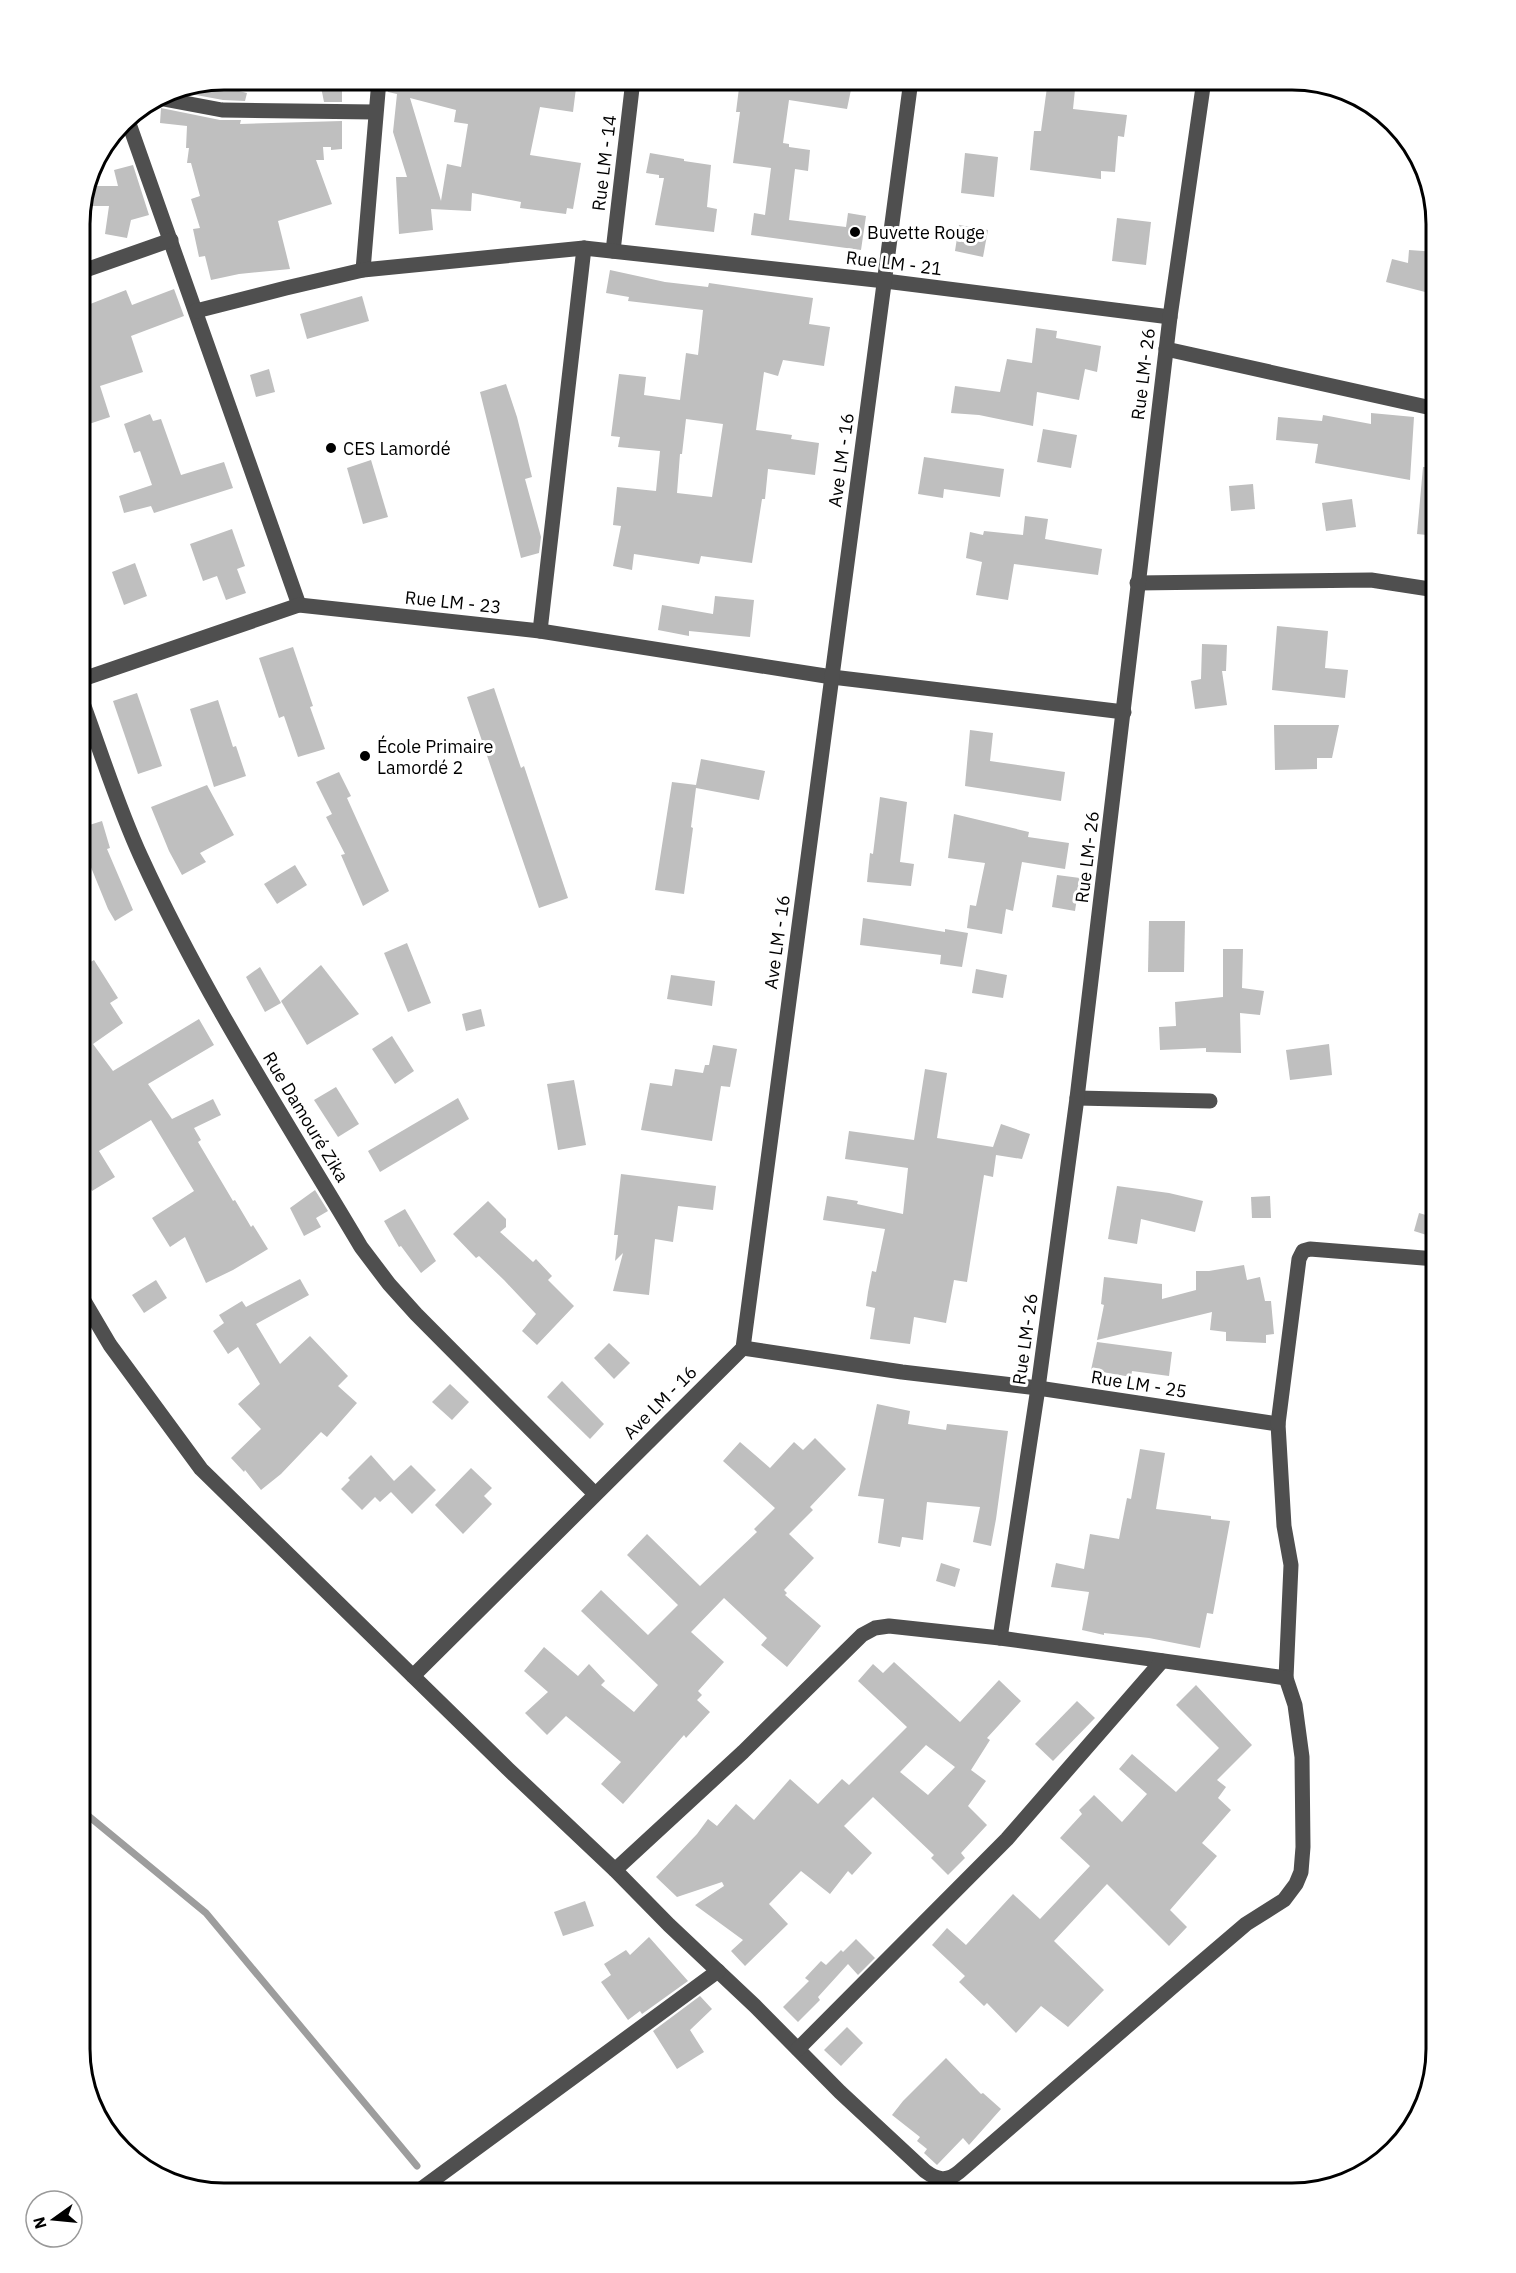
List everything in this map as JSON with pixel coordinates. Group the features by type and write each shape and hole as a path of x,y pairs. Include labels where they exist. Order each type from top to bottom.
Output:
{"street":[{"path":"363,270 378,90"},
{"name":"Rue LM - 14","path":"613,251 632,90"},
{"name":"Ave LM - 16","path":"413,1676 742,1348 910,90"},
{"name":"Rue LM- 26","path":"1000,1638 1038,1388 1077,1098 1170,317 1203,90"},
{"path":"172,101 222,110 375,112"},
{"path":"131,127 300,605"},
{"path":"90,268 171,240"},
{"path":"540,631 584,248"},
{"name":"Rue LM - 21","path":"196,311 363,270 584,248 885,281 1170,317"},
{"path":"1166,350 1426,407"},
{"path":"1137,583 1371,580 1426,588"},
{"name":"Rue LM - 23","path":"90,677 300,605 540,631 832,677 1124,712"},
{"name":"Rue Damouré Zika","path":"90,722 140,854 161,900 210,992 361,1247 388,1284 416,1314 595,1494"},
{"path":"1077,1098 1210,1101"},
{"path":"90,1311 110,1345 201,1469 615,1870 840,2092 925,2171 938,2179 945,2179 954,2176 1246,1924 1291,1893 1300,1872 1304,1808 1298,1719 1286,1678 1291,1565 1284,1526 1278,1424 1299,1259 1303,1251 1310,1249 1426,1258"},
{"name":"Rue LM - 25","path":"742,1348 902,1372 1038,1388 1278,1424"},
{"path":"615,1870 743,1752 862,1635 875,1628 889,1626 1000,1638 1286,1678"},
{"path":"798,2049 1007,1839 1162,1661"},
{"path":"429,2183 718,1971"}],"building":[{"path":"215,90 235,90 247,93 245,101 192,94"},
{"path":"322,90 342,90 342,102 324,102"},
{"path":"388,90 576,90 573,112 540,107 530,155 581,163 573,209 567,208 566,214 520,208 521,202 472,193 471,211 431,209 433,230 399,234 396,177 407,177 393,132 397,94 388,92","holes":["410,98 456,110 454,122 468,124 461,167 447,164 441,201"]},
{"path":"739,90 851,90 847,109 789,100 783,143 789,144 789,147 810,150 808,171 795,169 789,220 846,227 848,213 866,216 861,250 751,235 754,213 765,215 771,168 733,163 740,112 736,112"},
{"path":"1047,90 1075,90 1073,109 1127,115 1124,137 1118,136 1115,172 1101,171 1101,179 1030,170 1034,131 1041,131"},
{"path":"161,108 220,120 241,120 240,124 342,121 342,149 331,150 331,147 323,147 324,160 316,160 332,204 278,221 290,269 239,274 211,280 205,256 199,257 193,229 200,228 191,199 200,196 191,163 187,163 189,148 186,148 187,126 160,123"},
{"path":"650,153 711,165 707,207 717,209 714,232 655,225 664,178 646,173"},
{"path":"965,153 998,157 994,197 961,193"},
{"path":"133,165 149,215 131,220 127,238 105,234 109,206 91,206 96,186 118,186 114,170"},
{"path":"1117,218 1151,222 1146,265 1112,261"},
{"path":"959,225 988,230 983,257 955,251"},
{"path":"1409,250 1426,251 1426,292 1386,282 1392,259 1408,263"},
{"path":"610,270 665,282 708,287 709,283 813,298 809,324 830,327 824,366 783,360 778,376 764,372 756,430 792,435 791,439 819,443 815,475 768,469 765,499 762,499 752,563 701,556 699,564 634,554 632,570 613,566 621,526 613,525 617,487 656,491 660,451 618,447 620,437 611,436 619,374 646,377 644,395 680,400 686,353 698,355 703,310 628,301 629,297 606,293","holes":["686,419 723,424 712,497 677,493"]},
{"path":"174,289 184,316 131,336 143,372 100,386 110,417 90,424 90,304 126,290 132,305"},
{"path":"362,296 369,321 307,339 300,314"},
{"path":"1036,328 1057,331 1056,338 1101,346 1097,372 1085,369 1079,400 1037,392 1033,426 979,415 951,413 955,386 1000,392 1007,359 1032,363"},
{"path":"269,369 275,392 256,397 250,375"},
{"path":"506,384 532,477 525,479 541,537 539,553 521,558 480,392"},
{"path":"1371,413 1414,417 1410,480 1315,463 1318,444 1276,440 1278,417 1322,421 1323,415 1371,424"},
{"path":"150,414 153,421 161,419 181,475 224,462 233,488 154,513 151,506 124,513 119,496 152,485 140,451 134,453 124,424"},
{"path":"1043,429 1077,435 1071,468 1037,462"},
{"path":"924,457 1004,469 1000,497 944,489 943,498 918,494"},
{"path":"371,460 388,517 363,524 347,468"},
{"path":"1423,467 1426,467 1426,535 1417,534"},
{"path":"1253,484 1255,509 1231,511 1229,486"},
{"path":"1352,499 1356,527 1326,531 1322,503"},
{"path":"1025,516 1048,519 1045,539 1102,549 1098,575 1014,564 1008,600 976,595 982,562 966,558 970,532 983,535 984,531 1023,535"},
{"path":"232,529 245,566 237,569 246,593 226,600 217,576 203,581 190,544"},
{"path":"135,563 147,596 124,605 112,572"},
{"path":"715,596 754,600 750,637 689,631 689,636 658,630 662,605 713,614"},
{"path":"1277,626 1328,631 1325,668 1348,670 1345,698 1272,690"},
{"path":"1202,644 1227,645 1226,671 1222,671 1227,705 1195,709 1191,681 1201,679"},
{"path":"293,647 325,749 298,757 284,716 279,718 259,658"},
{"path":"494,688 521,768 524,766 568,898 539,908 467,697"},
{"path":"137,693 162,766 138,774 113,701"},
{"path":"218,700 233,747 236,746 246,776 214,787 190,709"},
{"path":"1274,725 1339,725 1332,758 1317,758 1317,769 1275,770"},
{"path":"970,730 993,733 990,761 1065,772 1061,801 965,786"},
{"path":"701,759 765,771 759,800 696,788 684,894 655,890 672,782 696,785"},
{"path":"339,772 351,796 347,798 389,891 363,906 341,855 345,854 326,817 332,814 316,782"},
{"path":"207,785 234,835 200,853 206,862 182,875 169,851 151,807"},
{"path":"880,797 907,802 900,862 914,864 911,886 867,882"},
{"path":"954,814 1029,832 1028,837 1069,843 1065,869 1022,862 1013,911 1006,909 1002,934 967,928 970,905 976,906 985,863 948,858"},
{"path":"102,821 110,848 107,849 133,910 115,921 90,865 90,825"},
{"path":"295,865 307,885 277,904 264,884"},
{"path":"1057,875 1080,878 1075,911 1052,907"},
{"path":"863,918 945,932 945,929 968,933 962,967 940,964 941,955 860,945"},
{"path":"1149,921 1185,921 1184,972 1148,972"},
{"path":"407,943 431,1003 408,1012 384,953"},
{"path":"1223,949 1243,949 1242,988 1264,991 1260,1015 1240,1013 1241,1053 1206,1052 1206,1048 1160,1050 1159,1027 1176,1026 1175,1002 1223,997"},
{"path":"94,960 118,998 110,1003 123,1023 93,1044 113,1071 199,1019 214,1045 148,1084 172,1119 213,1099 221,1115 194,1128 201,1140 198,1142 233,1201 235,1200 251,1227 253,1225 268,1249 206,1283 185,1237 170,1247 152,1218 194,1191 151,1120 99,1151 115,1177 92,1191 90,1188 90,962"},
{"path":"321,965 359,1014 307,1045 281,1001"},
{"path":"260,967 281,1003 265,1012 246,977"},
{"path":"976,969 1007,975 1003,998 972,993"},
{"path":"671,975 715,981 712,1006 667,999"},
{"path":"481,1009 485,1026 466,1031 462,1014"},
{"path":"392,1036 414,1071 395,1084 372,1049"},
{"path":"1329,1044 1332,1075 1290,1080 1286,1050"},
{"path":"713,1045 737,1049 730,1087 721,1086 712,1141 641,1130 650,1083 672,1086 675,1069 703,1073 705,1065 709,1065"},
{"path":"925,1069 947,1073 937,1138 993,1147 1001,1124 1030,1134 1022,1159 996,1155 993,1177 984,1175 967,1282 954,1280 946,1323 914,1317 910,1344 870,1339 875,1308 866,1306 872,1271 876,1272 885,1229 823,1220 827,1196 858,1201 857,1204 903,1214 908,1168 845,1159 849,1131 914,1140"},
{"path":"574,1080 586,1145 558,1150 547,1084"},
{"path":"336,1087 359,1124 338,1137 314,1100"},
{"path":"458,1098 469,1119 380,1172 368,1151"},
{"path":"621,1174 716,1186 713,1210 678,1206 673,1242 655,1239 649,1295 613,1291 623,1253 615,1261 618,1235 614,1235"},
{"path":"1117,1186 1169,1193 1203,1201 1195,1232 1141,1219 1137,1244 1108,1239"},
{"path":"315,1190 328,1211 316,1218 321,1227 304,1236 290,1208"},
{"path":"1270,1196 1271,1218 1252,1218 1251,1197"},
{"path":"488,1201 506,1219 506,1227 500,1232 533,1262 536,1259 552,1276 548,1280 574,1306 537,1345 522,1331 536,1314 504,1280 479,1256 476,1258 453,1234"},
{"path":"405,1209 436,1261 421,1273 401,1246 399,1247 384,1221"},
{"path":"1419,1213 1426,1215 1426,1235 1414,1231"},
{"path":"1244,1265 1247,1280 1260,1277 1265,1301 1271,1301 1274,1334 1266,1335 1266,1343 1226,1341 1226,1332 1210,1330 1212,1312 1097,1340 1104,1305 1101,1304 1104,1277 1162,1284 1162,1299 1196,1290 1196,1271"},
{"path":"300,1279 309,1295 256,1324 280,1364 310,1336 348,1376 338,1386 357,1403 327,1437 321,1432 281,1474 261,1490 245,1470 244,1472 231,1458 261,1429 238,1404 260,1384 238,1347 228,1354 213,1331 224,1323 219,1315 242,1301 246,1307"},
{"path":"156,1280 167,1298 144,1313 132,1295"},
{"path":"1097,1342 1172,1352 1169,1376 1132,1371 1131,1377 1091,1370"},
{"path":"609,1343 630,1363 614,1379 594,1358"},
{"path":"562,1381 604,1424 590,1439 547,1397"},
{"path":"450,1384 469,1402 452,1420 432,1402"},
{"path":"877,1404 910,1411 908,1424 946,1430 947,1424 1008,1431 991,1546 973,1542 980,1507 927,1502 923,1540 902,1537 900,1547 878,1543 884,1499 858,1496"},
{"path":"815,1438 846,1469 810,1507 813,1510 789,1534 814,1558 784,1590 787,1593 785,1595 821,1626 787,1667 761,1645 767,1638 724,1598 691,1632 724,1662 698,1691 702,1695 697,1700 710,1712 686,1738 684,1735 623,1804 601,1784 621,1762 566,1716 547,1735 525,1713 548,1692 524,1671 544,1647 578,1676 589,1664 605,1681 601,1685 634,1712 658,1685 581,1611 601,1590 648,1635 678,1605 627,1555 647,1534 700,1586 757,1532 754,1529 775,1508 723,1461 740,1442 770,1468 794,1442 803,1450"},
{"path":"1140,1449 1165,1453 1156,1509 1211,1516 1211,1519 1230,1521 1213,1614 1207,1613 1200,1648 1149,1638 1104,1633 1104,1635 1082,1630 1089,1592 1051,1587 1056,1563 1084,1569 1090,1534 1119,1539 1127,1498 1131,1499"},
{"path":"371,1455 394,1481 411,1465 436,1490 412,1514 391,1492 380,1502 375,1497 362,1510 341,1489 350,1480 348,1478"},
{"path":"471,1468 492,1488 484,1496 492,1504 463,1534 435,1505"},
{"path":"941,1563 960,1569 955,1587 936,1581"},
{"path":"894,1662 960,1722 999,1680 1021,1701 987,1738 990,1740 971,1770 986,1781 968,1806 987,1825 961,1853 965,1858 948,1875 931,1858 934,1855 873,1797 844,1826 872,1853 852,1875 848,1871 830,1894 801,1871 769,1904 788,1924 745,1966 731,1951 743,1940 695,1905 724,1886 722,1882 677,1897 656,1877 697,1834 708,1819 717,1826 736,1804 754,1820 790,1779 818,1804 842,1779 849,1785 907,1727 858,1681 873,1664 883,1673","holes":["926,1745 955,1767 928,1795 900,1772"]},
{"path":"1196,1685 1252,1745 1217,1780 1226,1787 1218,1798 1231,1810 1202,1843 1217,1856 1170,1910 1187,1927 1169,1946 1107,1884 1054,1941 1104,1990 1068,2027 1041,2006 1016,2033 987,2003 984,2006 959,1982 965,1976 932,1945 947,1928 966,1945 1013,1894 1040,1919 1090,1866 1060,1838 1082,1814 1079,1810 1094,1795 1122,1822 1147,1794 1119,1769 1132,1754 1176,1792 1219,1748 1176,1705"},
{"path":"1077,1701 1095,1718 1053,1761 1035,1744"},
{"path":"585,1901 594,1926 563,1936 554,1912"},
{"path":"649,1937 688,1981 642,2014 640,2011 628,2020 601,1982 611,1975 604,1964 626,1950 630,1955"},
{"path":"856,1939 875,1958 858,1975 848,1964 818,1997 820,2000 798,2022 783,2007 809,1981 805,1978 821,1961 826,1965"},
{"path":"700,1996 712,2009 690,2030 704,2052 677,2069 653,2031"},
{"path":"847,2027 863,2043 841,2066 824,2050"},
{"path":"946,2058 981,2094 983,2093 1001,2109 969,2145 963,2138 937,2165 924,2153 927,2149 917,2141 920,2137 892,2115"}],"waterway":[{"path":"90,1817 206,1913 417,2166"}],"place":[{"name":"Buvette Rouge","path":"855,232"},
{"name":"CES Lamordé","path":"331,448"},
{"name":"École Primaire Lamordé 2","path":"365,756"}]}
